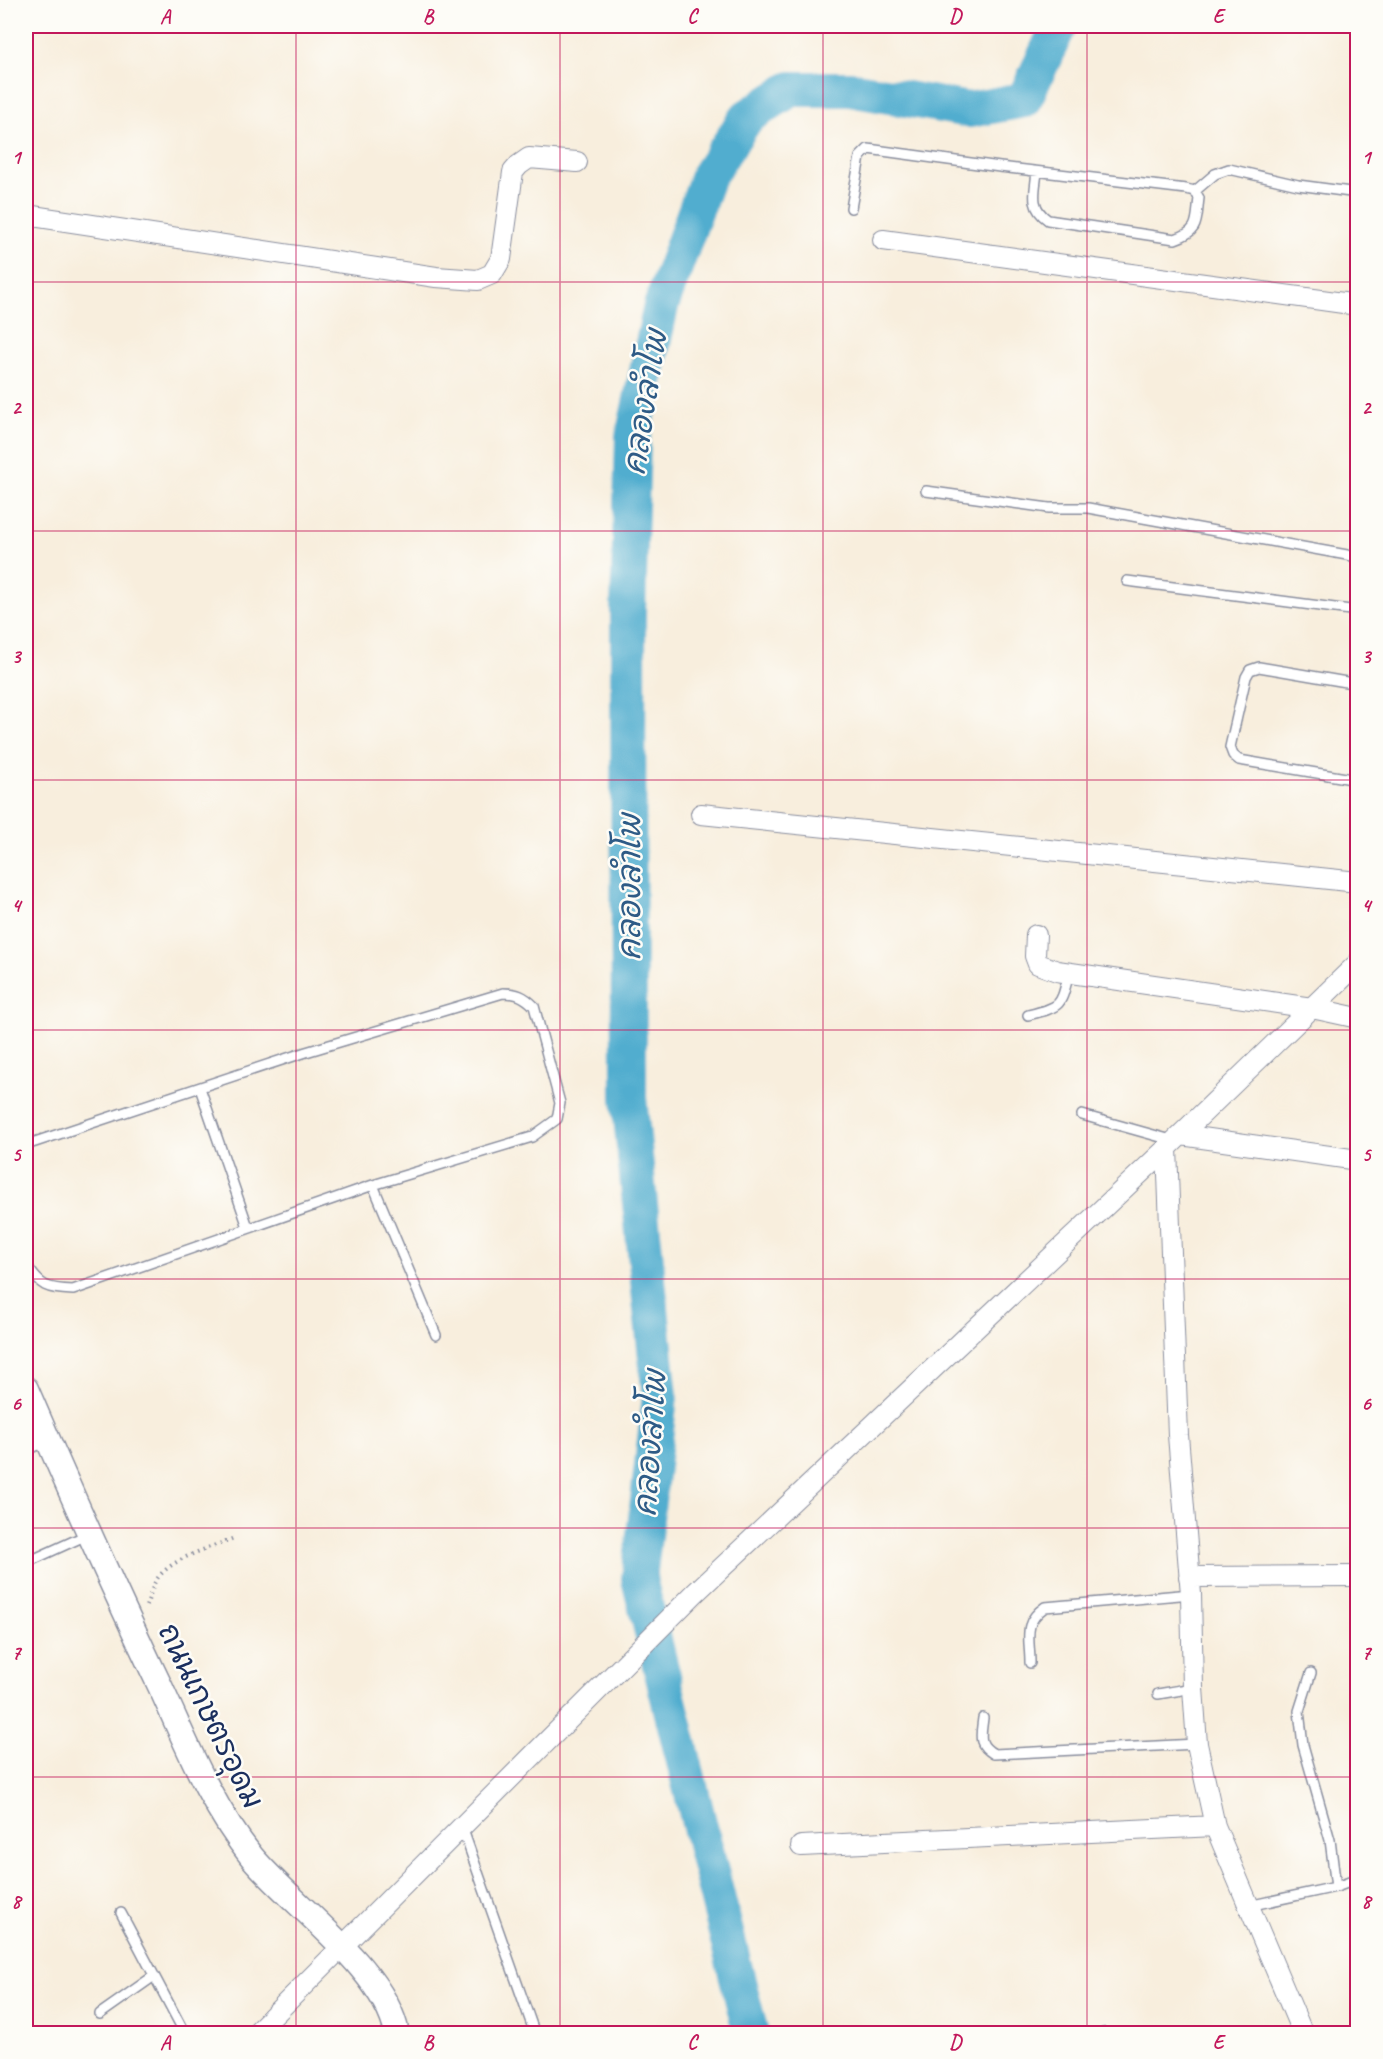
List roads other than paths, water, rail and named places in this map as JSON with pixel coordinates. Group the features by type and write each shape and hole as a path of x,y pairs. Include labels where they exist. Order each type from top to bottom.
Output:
{"street":[{"path":"26,215 436,277 478,280 492,274 501,260 513,172 529,158 577,162"},
{"path":"883,240 1358,305"},
{"path":"701,814 1358,882"},
{"path":"1036,934 1035,956 1038,964 1044,968 1312,1008 1358,1018"},
{"path":"255,2034 695,1593 1174,1141 1358,963"},
{"path":"1174,1141 1358,1160"},
{"path":"1174,1141 1178,1435 1190,1586 1197,1744 1215,1826 1303,2034"},
{"name":"ถนนเกษตรอุดม","path":"26,1389 135,1635 217,1808 254,1859 342,1946 370,1980 386,2004 397,2034"},
{"path":"1190,1586 1358,1576"},
{"path":"801,1846 1215,1826"}],"lane":[{"path":"851,208 860,157 868,149 1195,191 1199,198 1195,226 1188,235 1175,239 1048,220 1038,213 1035,202 1037,172"},
{"path":"1195,191 1215,174 1229,169 1298,185 1358,194"},
{"path":"926,491 1048,508 1088,508 1358,557"},
{"path":"1127,581 1358,611"},
{"path":"1358,684 1259,667 1250,670 1246,677 1230,747 1233,755 1239,760 1358,780"},
{"path":"1028,1015 1058,1006 1062,1000 1069,973"},
{"path":"26,1145 306,1052 502,993 515,993 526,998 534,1006 560,1103 557,1119 532,1137 373,1185 73,1290 50,1289 34,1278 26,1264"},
{"path":"200,1088 248,1227"},
{"path":"1082,1115 1174,1141"},
{"path":"373,1185 436,1335"},
{"path":"26,1449 48,1441"},
{"path":"32,1560 89,1534"},
{"path":"1030,1663 1029,1623 1035,1614 1045,1607 1190,1586"},
{"path":"1311,1673 1299,1711 1303,1745 1330,1840 1336,1887"},
{"path":"1158,1694 1193,1688"},
{"path":"982,1718 981,1741 985,1749 994,1754 1197,1744"},
{"path":"462,1827 535,2034"},
{"path":"1248,1906 1358,1880"},
{"path":"121,1913 185,2034"},
{"path":"100,2014 154,1976"}],"waterway":[{"name":"คลองลำโพ","path":"751,2034 639,1579 660,1396 629,1098 628,612 633,437 661,306 708,176 747,117 791,89 850,89 969,110 1024,100 1059,26"}]}
